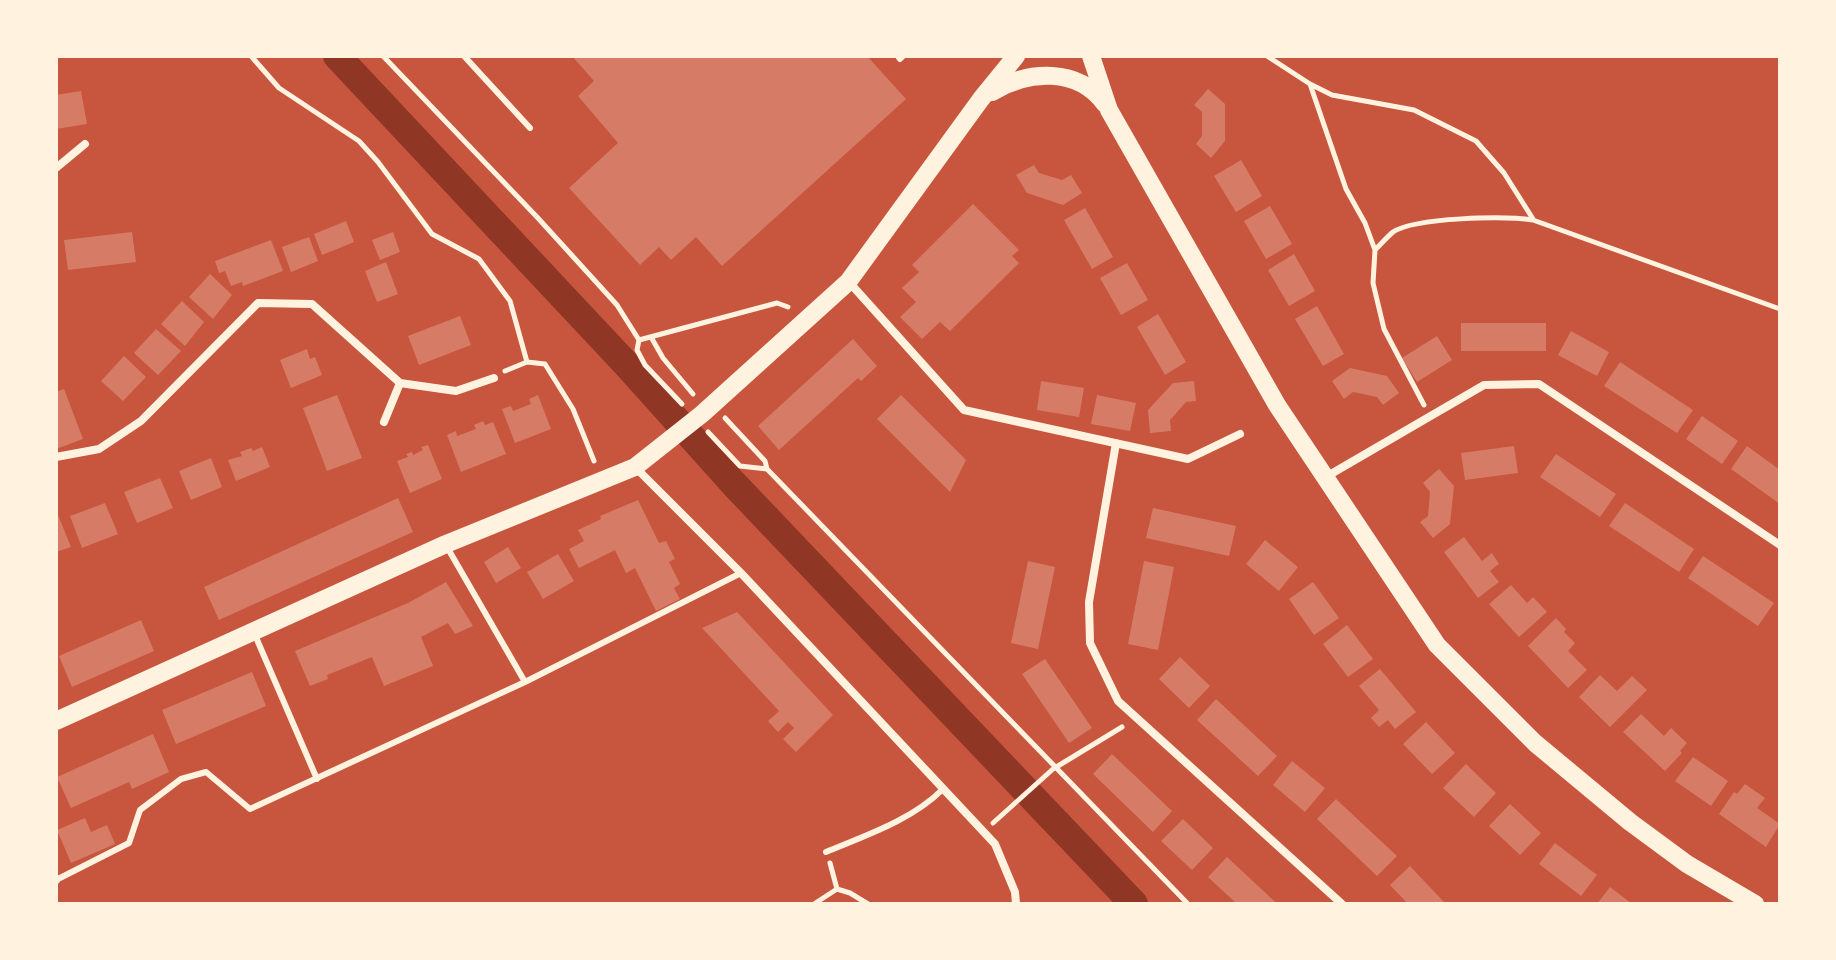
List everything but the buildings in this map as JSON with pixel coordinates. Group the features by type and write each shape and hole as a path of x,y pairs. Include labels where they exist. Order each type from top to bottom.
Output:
{"main road":[{"path":"56,721 446,544 642,462 848,282 981,99 1016,56"},
{"path":"1091,56 1109,110"},
{"path":"981,99 1023,78 1054,75 1085,86 1103,100 1269,392 1323,478 1437,645 1524,732 1630,822 1675,856 1755,904"}],"street":[{"path":"56,168 85,144"},
{"path":"848,282 964,410 1188,459 1240,434"},
{"path":"56,457 99,449 141,421 258,303 312,304 400,383 456,391 494,378"},
{"path":"384,422 400,383"},
{"path":"1323,478 1484,385 1539,384 1780,545"},
{"path":"1116,443 1089,602 1090,643 1118,701 1342,904"},
{"path":"642,462 741,573 995,844 1015,892 1016,904"}],"lane":[{"path":"464,56 530,128"},
{"path":"446,544 525,682"},
{"path":"56,880 129,843 140,810 181,779 206,772 250,809 525,682 741,573"},
{"path":"253,632 317,779"},
{"path":"826,852 894,823 932,800 943,789"}],"path":[{"path":"251,56 279,88 359,141 432,234 479,259 510,301 527,362"},
{"path":"383,56 617,305 639,340 637,350 645,365 699,414"},
{"path":"1267,56 1332,95 1414,110 1476,141 1504,173 1533,220"},
{"path":"1310,84 1346,189 1365,223 1375,250 1373,283 1384,329 1430,416"},
{"path":"1375,250 1395,230 1447,220 1512,217 1533,220 1780,309"},
{"path":"639,340 777,303 811,316"},
{"path":"651,337 699,414 740,466 767,469"},
{"path":"494,378 527,362 545,364 573,409 601,480"},
{"path":"729,422 765,461 767,469 1188,904"},
{"path":"1006,812 1055,769 1136,718"},
{"path":"826,852 837,889"},
{"path":"814,904 837,889"},
{"path":"837,889 868,904"}],"waterway":[{"path":"337,56 627,365 733,483 1134,904"}]}
